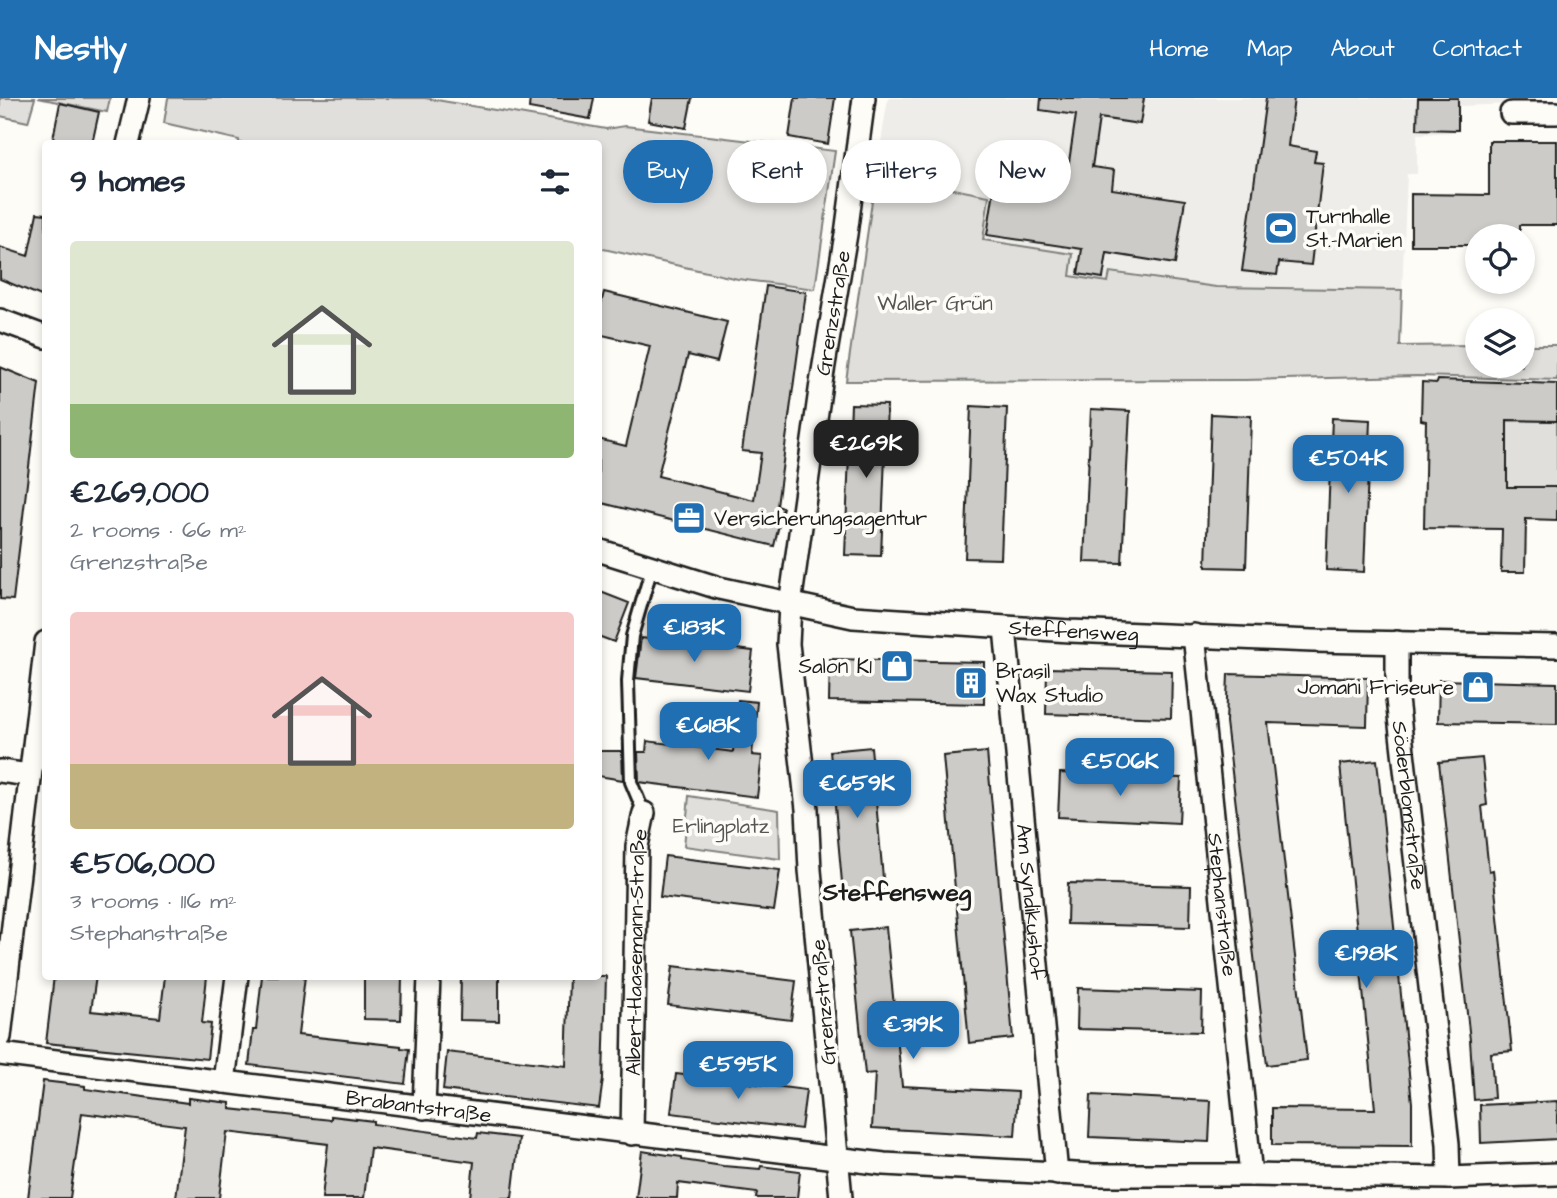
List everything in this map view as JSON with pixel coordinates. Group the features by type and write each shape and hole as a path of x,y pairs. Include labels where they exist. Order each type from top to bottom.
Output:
{"street":[{"path":"129,140 139,98"},
{"name":"Grenzstraße","path":"841,1198 810,870 807,809 788,643 790,605 864,98"},
{"path":"1511,113 1557,113"},
{"path":"0,320 42,336"},
{"name":"Steffensweg","path":"602,551 719,588 853,617 1005,628 1313,641 1557,646"},
{"name":"Am Syndikushof","path":"1005,628 1057,1174"},
{"name":"Stephanstraße","path":"1194,635 1251,1175"},
{"name":"Söderblomstraße","path":"1396,642 1397,699 1448,1144 1449,1178"},
{"path":"0,1037 42,673"},
{"path":"0,771 29,775"},
{"name":"Albert-Haasemann-Straße","path":"632,1134 638,846 644,813"},
{"path":"224,1082 237,980"},
{"path":"425,1108 429,980"},
{"name":"Brabantstraße","path":"0,1054 838,1160 1057,1174 1449,1178 1557,1174"}],"lane":[{"name":"Albert-Haasemann-Straße","path":"644,813 631,782 628,681 632,636 652,567"}],"shaded area":[{"path":"888,98 1512,98 1512,104 1458,106 1457,132 1417,134 1417,174 1407,174 1402,290 1216,287 1110,272 1109,282 1070,276 1072,254 983,240 988,203 1071,203 1071,140 975,140 975,193 961,191 961,140 881,140"}],"green space":[{"path":"0,98 35,98 28,122 0,116"},
{"path":"38,98 110,98 107,112"},
{"name":"Waller Grün","path":"168,98 425,98 606,129 625,126 743,140 727,140 727,203 827,203 827,150 835,151 815,289 738,279 602,249 602,140 239,140 164,123"},
{"name":"Waller Grün","path":"961,191 975,193 975,203 988,203 983,240 1073,254 1070,276 1108,282 1110,272 1216,287 1402,290 1400,346 1465,345 1465,377 846,381 872,203 961,203"},
{"name":"Waller Grün","path":"1535,345 1557,345 1557,380 1487,378 1535,378"},
{"path":"1507,420 1557,421 1557,487 1507,487"},
{"name":"Erlingplatz","path":"689,796 779,810 780,859 684,846"}],"building":[{"path":"530,98 594,98 590,119 529,108"},
{"path":"652,98 692,98 686,128 648,121"},
{"path":"795,98 835,98 828,144 827,140 789,137"},
{"path":"1041,98 1144,98 1140,124 1099,118 1092,167 1114,170 1112,189 1185,200 1175,264 1107,253 1103,278 1078,274 1082,249 987,235 992,203 1071,203 1071,148 1076,115 1040,110"},
{"name":"Turnhalle St.-Marien","path":"1266,98 1294,98 1288,146 1316,151 1314,162 1323,163 1311,265 1279,262 1277,275 1242,271"},
{"path":"1418,98 1458,98 1458,130 1417,129"},
{"path":"60,103 99,112 93,140 53,140"},
{"path":"1489,141 1557,141 1557,225 1465,224 1465,245 1411,245 1411,194 1489,195"},
{"path":"37,213 42,214 42,296 0,279 0,247 28,256"},
{"path":"766,286 806,292 777,506 783,508 774,546 602,503 602,440 626,446 650,346 602,335 604,292 727,322 717,362 688,355 658,476 754,500 761,453 742,451"},
{"path":"0,367 39,383 13,600 0,599"},
{"path":"1438,380 1557,384 1557,421 1507,420 1507,487 1557,487 1557,520 1526,519 1525,572 1501,572 1502,529 1424,528 1426,421 1421,420 1422,382 1437,383"},
{"path":"851,404 887,405 881,556 845,555"},
{"path":"971,406 1007,408 1001,559 965,558"},
{"path":"1091,409 1130,411 1122,563 1084,562"},
{"path":"1211,414 1251,416 1246,568 1206,567"},
{"path":"1332,418 1370,420 1364,572 1326,570"},
{"path":"602,593 629,603 614,642 602,638"},
{"path":"641,638 753,651 748,691 636,678"},
{"path":"830,659 984,662 984,704 829,701"},
{"path":"1047,668 1172,671 1171,718 1046,714"},
{"path":"1228,674 1368,678 1367,726 1268,723 1307,1060 1267,1065 1226,722"},
{"path":"1439,680 1557,683 1557,724 1438,722"},
{"path":"738,700 757,702 752,755 762,756 757,797 639,782 638,752 646,752 647,741 733,752"},
{"path":"871,747 884,889 843,893 830,751"},
{"path":"602,751 622,751 623,780 602,777"},
{"path":"987,752 1013,1038 969,1043 943,756"},
{"path":"1482,758 1487,805 1482,806 1489,871 1493,870 1512,1051 1491,1053 1494,1098 1474,1100 1470,1040 1439,762"},
{"path":"1377,760 1412,1103 1412,1146 1272,1145 1272,1108 1375,1109 1340,764"},
{"path":"1060,773 1181,778 1179,823 1058,817"},
{"path":"665,856 780,870 774,911 660,897"},
{"path":"1068,883 1191,886 1190,927 1067,924"},
{"path":"886,927 902,1086 1018,1092 1015,1136 872,1128 875,1073 865,1074 850,931"},
{"path":"673,966 796,981 791,1020 668,1005"},
{"path":"602,976 606,976 603,1079 599,1108 443,1090 447,1052 566,1066 569,980 602,980"},
{"path":"54,980 95,980 91,1011 160,1018 165,980 207,980 202,1023 211,1024 207,1059 46,1043"},
{"path":"262,980 305,980 298,1035 409,1049 405,1084 249,1065 253,1030 256,1030"},
{"path":"364,980 402,980 401,1020 364,1019"},
{"path":"461,980 499,980 499,1021 460,1020"},
{"path":"1078,988 1202,992 1201,1032 1077,1029"},
{"path":"676,1074 806,1090 801,1129 671,1113"},
{"path":"43,1081 188,1103 188,1098 230,1103 230,1109 331,1120 331,1116 477,1138 478,1133 519,1138 512,1198 470,1198 474,1162 370,1148 364,1198 322,1198 328,1144 227,1132 219,1198 176,1198 185,1126 82,1113 70,1198 28,1198"},
{"path":"1091,1095 1211,1101 1209,1142 1089,1137"},
{"path":"1557,1101 1557,1139 1481,1143 1480,1105"},
{"path":"642,1151 723,1166 760,1169 761,1166 800,1171 797,1198 756,1198 757,1193 678,1183 677,1198 636,1198"}],"place":[{"name":"Turnhalle St.-Marien","path":"1281,228"},
{"name":"Versicherungsagentur","path":"689,518"},
{"name":"Salon K1","path":"897,666"},
{"name":"Brasil Wax Studio","path":"971,683"},
{"name":"Jomani Friseure","path":"1478,687"}],"district":[{"name":"Steffensweg","path":"897,892"}]}
